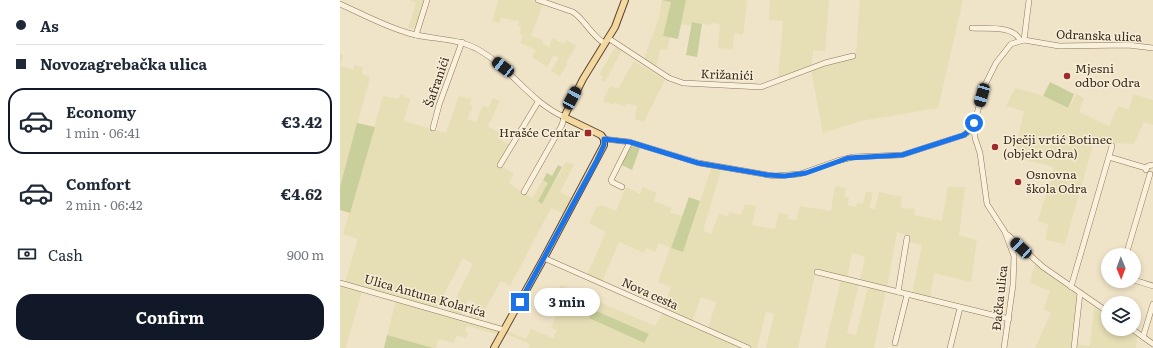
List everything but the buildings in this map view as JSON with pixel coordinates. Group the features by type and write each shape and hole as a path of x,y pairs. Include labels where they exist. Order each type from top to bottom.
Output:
{"main road":[{"path":"494,348 603,147 604,139 601,135 564,117 583,79 618,20 625,0"}],"street":[{"path":"416,35 427,0"},
{"path":"538,0 574,12 579,16 592,34 604,43"},
{"path":"604,139 630,142 698,163 768,175 785,176 806,173 848,158 902,155 964,135 974,125 991,72 1007,48 1022,40 1029,0"},
{"path":"340,4 387,25 416,35 462,42 482,52 505,68 538,102 564,117 562,125 524,192"},
{"name":"Odranska ulica","path":"972,28 1007,31 1016,34 1022,40 1063,46 1128,45 1153,48"},
{"name":"Križanići","path":"608,38 674,81 683,83 761,86 825,63 854,56"},
{"name":"Šafranići","path":"432,128 462,42"},
{"path":"500,165 538,102"},
{"name":"Đačka ulica","path":"974,125 975,138 980,153 987,204 1005,232 1013,253 1014,275 1004,348"},
{"path":"964,135 975,138"},
{"path":"622,187 611,180 630,142"},
{"path":"1071,287 1112,146"},
{"path":"1109,157 1146,168 1147,172 1151,173 1128,248"},
{"path":"1146,168 1153,164"},
{"path":"1005,232 1043,267 1101,307"},
{"path":"898,292 907,238"},
{"path":"1013,253 1017,248 1021,248"},
{"name":"Nova cesta","path":"544,258 748,348"},
{"path":"817,272 1009,319"},
{"path":"1141,282 1153,286"},
{"name":"Ulica Antuna Kolarića","path":"340,283 504,330"},
{"path":"1074,348 1080,293"},
{"path":"895,343 907,295"},
{"path":"1153,304 1143,337 1153,344"},
{"path":"950,348 960,308"}],"shaded area":[{"path":"410,0 425,0 417,26 413,29 408,28 416,3"},
{"path":"495,0 532,0 543,3 531,36 543,40 542,43 549,47 552,38 564,44 567,40 576,46 560,76 551,71 559,58 553,55 547,67 532,57 536,50 520,43 523,36 520,34 521,27 518,26 519,21 501,18 499,23 492,21 498,1"},
{"path":"662,0 671,2 663,36 670,37 667,50 660,49 656,66 644,59 659,18"},
{"path":"686,0 747,0 743,35 734,33 733,49 718,48 720,24 711,23 710,25 692,22 691,26 681,24"},
{"path":"770,0 829,0 825,51 813,50 812,65 778,80 783,21 769,20"},
{"path":"860,0 963,0 938,108 861,121 823,133 811,70 856,56"},
{"path":"616,46 621,50 621,52 605,82 601,80 603,76 599,75"},
{"path":"340,54 343,55 340,66"},
{"path":"634,61 665,80 644,122 635,119 637,106 626,103 625,106 614,103 613,105 603,101 610,86 618,89"},
{"path":"355,65 363,68 362,74 370,77 340,187 340,66 353,70"},
{"path":"1015,88 1038,94 1068,109 1076,94 1084,98 1079,112 1109,126 1118,106 1129,110 1133,94 1153,100 1153,125 1144,122 1134,144 1094,142 1065,244 1046,240 1048,224 1038,221 1054,167 1014,157 1013,147 1016,147 1024,111 1006,106"},
{"path":"400,94 410,99 404,121 446,133 459,96 472,99 469,104 473,106 467,119 476,122 483,105 488,108 493,98 500,101 488,126 501,134 499,139 510,145 498,165 514,173 509,183 532,198 543,180 549,183 538,201 542,204 566,162 574,165 560,192 572,198 564,214 551,208 510,286 501,281 479,320 469,317 476,303 468,300 461,315 449,311 473,264 463,258 437,308 345,283 358,239 343,234 383,96 399,99"},
{"path":"711,169 721,170 703,231 711,234 719,214 728,217 729,212 741,215 745,204 756,206 752,225 775,229 779,213 789,215 788,219 796,220 800,206 831,211 835,186 846,188 844,197 849,198 848,205 856,207 857,203 863,204 866,191 873,193 869,208 875,209 879,192 902,197 901,208 915,209 914,215 942,221 948,187 965,187 959,235 977,240 971,282 934,273 930,299 912,294 922,245 909,242 910,236 897,232 887,288 860,281 865,257 852,253 847,278 816,271 798,348 766,348 774,314 766,312 757,348 752,348 708,329 716,302 701,297 692,322 663,309 671,287 658,282 670,248 659,243 655,252 646,248 644,253 619,242 602,282 587,275 606,232 589,223 597,206 599,207 601,205 616,211 626,187 640,194 643,187 657,193 654,201 672,208 670,212 682,216 671,248 683,252"},
{"path":"1035,264 1079,294 1073,344 1090,346 1094,307 1101,312 1101,336 1136,336 1137,337 1136,348 1035,348 1051,313 1044,309 1050,291 1030,283"},
{"path":"841,279 859,284 847,333 856,335 868,287 886,291 874,348 825,348"},
{"path":"561,285 584,295 581,304 593,309 597,301 655,326 663,313 744,348 528,348 530,344 506,334 508,331 526,339 531,329 553,338 557,330 551,328 561,305 556,302 560,295 566,298 568,292 559,287","holes":["594,310 649,335 643,343 589,318"]},
{"path":"340,286 362,291 346,348 340,348"},
{"path":"396,301 499,329 496,334 467,326 465,332 468,333 466,338 457,335 454,343 438,339 436,348 433,348 387,335"}],"green space":[{"path":"661,0 686,0 678,39 663,36 671,2"},
{"path":"692,22 702,24 697,57 686,55"},
{"path":"1050,82 1074,94 1068,108 1043,96"},
{"path":"357,123 375,127 350,213 340,210 340,187"},
{"path":"631,146 640,148 632,170 620,164"},
{"path":"558,165 562,167 542,204 538,201 548,183 543,180 547,173 552,176"},
{"path":"689,197 700,201 683,252 671,248"},
{"path":"584,295 597,301 594,310 649,334 644,343 589,318 593,310 580,304"},
{"path":"387,335 433,348 384,348"}],"place":[{"name":"Mjesni odbor Odra","path":"1067,76"},
{"name":"Hrašće Centar","path":"588,133"},
{"name":"Dječji vrtić Botinec (objekt Odra)","path":"995,147"},
{"name":"Osnovna škola Odra","path":"1018,182"}],"route":[{"path":"520,302 596,162 604,145 604,139 615,139 630,142 698,163 774,176 792,176 806,173 837,161 853,157 895,157 911,153 939,142 967,134 973,127 974,123"}]}
